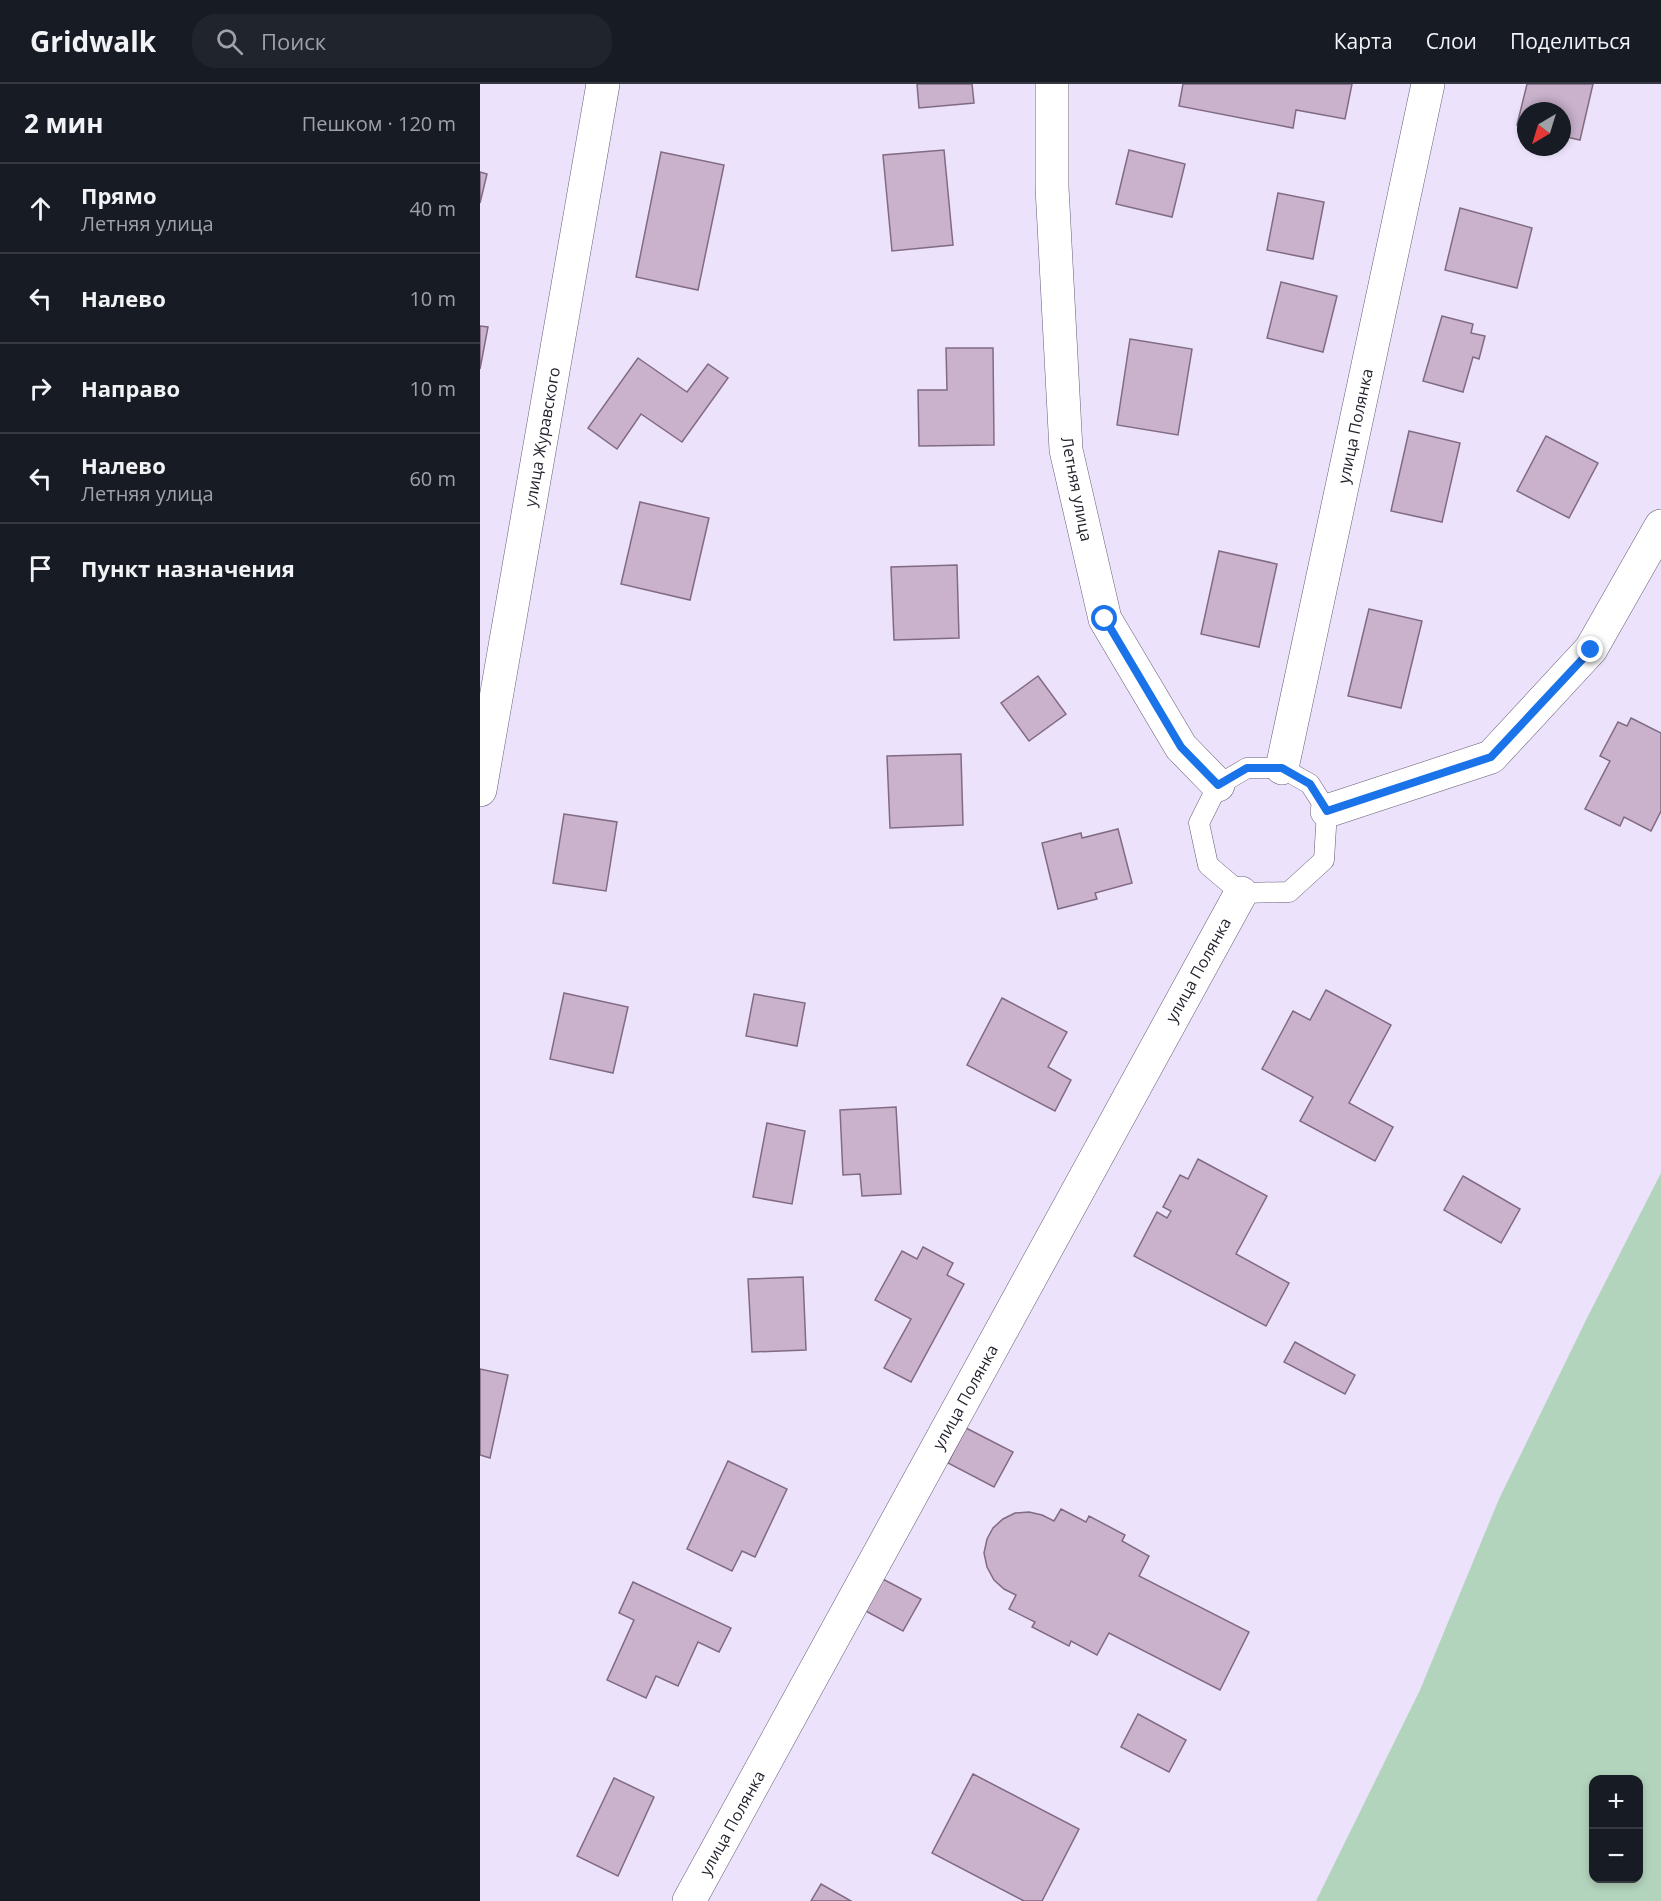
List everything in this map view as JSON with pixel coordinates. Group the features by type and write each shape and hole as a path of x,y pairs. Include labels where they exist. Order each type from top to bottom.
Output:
{"street":[{"name":"улица Журавского","path":"480,790 492,653 603,84"},
{"name":"Летняя улица","path":"1052,84 1052,187 1066,450 1105,619 1181,747 1218,785"},
{"name":"улица Полянка","path":"1282,768 1428,84"},
{"path":"1327,811 1491,757 1591,650 1661,526"},
{"name":"улица Полянка","path":"689,1901 1240,893"}],"lane":[{"path":"1247,768 1282,768 1310,784 1327,811 1324,860 1289,892 1240,893 1208,865 1201,834 1199,824 1218,785 1247,768"}],"green space":[{"path":"1661,1173 1661,1901 1316,1901 1420,1690 1499,1499"}],"building":[{"path":"917,84 972,84 974,103 919,108"},
{"path":"1183,84 1352,84 1345,119 1296,110 1293,128 1179,106"},
{"path":"1527,84 1593,84 1580,140 1571,138 1571,102 1523,102"},
{"path":"944,150 953,245 892,251 883,155"},
{"path":"1129,150 1185,164 1172,217 1116,204"},
{"path":"661,152 724,165 698,290 636,277"},
{"path":"480,172 487,174 480,203"},
{"path":"1278,193 1324,202 1313,259 1267,250"},
{"path":"1460,208 1532,228 1517,288 1445,270"},
{"path":"1281,282 1337,296 1323,352 1267,338"},
{"path":"1442,316 1473,324 1471,333 1485,336 1479,359 1473,357 1463,392 1423,381"},
{"path":"480,326 488,327 480,369"},
{"path":"1130,339 1192,349 1178,435 1117,425"},
{"path":"946,348 993,348 994,445 919,446 918,390 947,390"},
{"path":"638,358 687,392 708,364 728,378 682,442 641,414 617,449 588,428"},
{"path":"1409,431 1460,443 1442,522 1391,511"},
{"path":"1546,436 1598,463 1569,518 1517,491"},
{"path":"640,502 709,518 690,600 621,584"},
{"path":"1219,551 1277,564 1259,647 1201,634"},
{"path":"957,565 959,638 894,640 891,567"},
{"path":"1369,609 1422,621 1401,708 1348,696"},
{"path":"1038,676 1066,714 1029,741 1001,703"},
{"path":"1631,718 1661,733 1661,811 1651,831 1624,817 1620,826 1585,809 1610,761 1600,756 1618,722 1627,726"},
{"path":"961,754 963,825 890,828 887,756"},
{"path":"564,814 617,822 606,891 553,883"},
{"path":"1118,829 1132,883 1095,893 1097,899 1058,909 1042,843 1081,833 1082,838"},
{"path":"1326,990 1391,1025 1349,1103 1393,1127 1375,1161 1300,1121 1313,1097 1262,1069 1293,1011 1310,1020"},
{"path":"564,993 628,1007 613,1073 550,1059"},
{"path":"754,994 805,1003 797,1046 746,1036"},
{"path":"1002,998 1067,1032 1048,1067 1071,1080 1055,1111 967,1065"},
{"path":"896,1107 901,1194 862,1196 860,1174 843,1175 840,1110"},
{"path":"767,1123 805,1131 792,1204 753,1197"},
{"path":"1198,1159 1267,1196 1236,1254 1289,1283 1266,1326 1134,1256 1157,1212 1167,1218 1171,1211 1163,1207 1180,1175 1188,1179"},
{"path":"1463,1176 1520,1209 1501,1243 1444,1210"},
{"path":"923,1247 953,1263 947,1275 964,1284 911,1382 884,1368 911,1319 875,1300 902,1251 917,1259"},
{"path":"803,1277 806,1350 752,1352 748,1279"},
{"path":"1295,1342 1355,1375 1345,1394 1284,1362"},
{"path":"480,1369 508,1375 490,1458 480,1455"},
{"path":"966,1428 1013,1452 994,1487 948,1463"},
{"path":"728,1461 787,1489 755,1557 742,1551 732,1571 687,1549"},
{"path":"1061,1509 1086,1522 1089,1516 1125,1535 1122,1541 1149,1556 1139,1576 1249,1632 1220,1690 1109,1633 1097,1655 1071,1641 1069,1646 1032,1627 1035,1622 1009,1609 1016,1595 1004,1589 994,1580 987,1567 984,1553 987,1539 993,1528 1003,1519 1015,1513 1029,1512 1054,1521"},
{"path":"877,1576 921,1599 903,1631 860,1608"},
{"path":"633,1582 731,1628 719,1652 698,1642 678,1686 656,1676 646,1698 607,1680 634,1620 619,1613"},
{"path":"1138,1714 1186,1740 1169,1772 1121,1747"},
{"path":"973,1774 1079,1829 1042,1901 1024,1901 932,1853"},
{"path":"614,1778 654,1797 618,1876 577,1856"},
{"path":"821,1884 851,1901 811,1901"}],"route":[{"path":"1105,619 1181,747 1218,785 1247,768 1282,768 1310,784 1327,811 1491,757 1591,650"}]}
